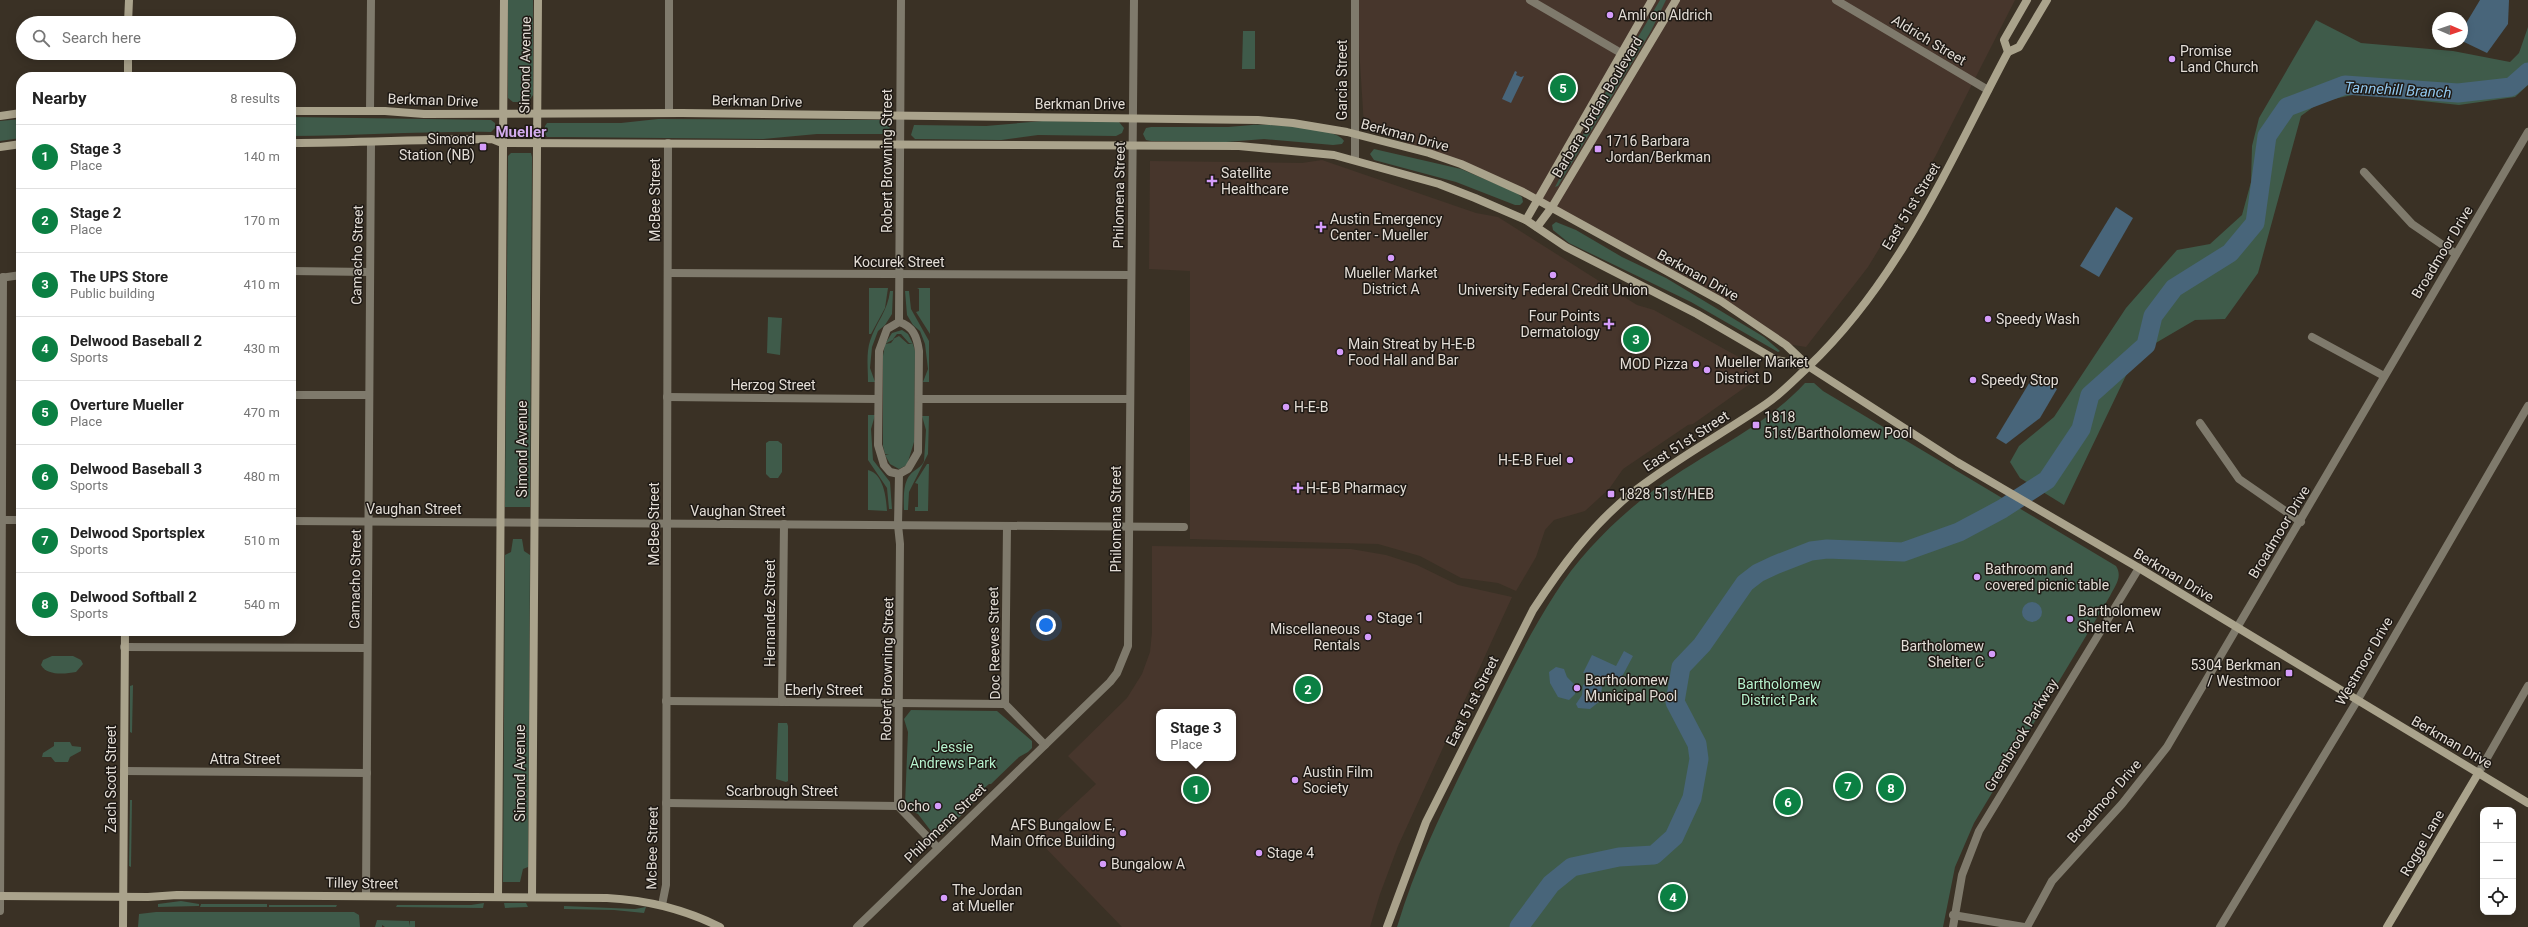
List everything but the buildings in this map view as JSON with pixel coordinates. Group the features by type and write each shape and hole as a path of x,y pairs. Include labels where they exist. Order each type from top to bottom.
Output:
{"street":[{"path":"128,16 129,0"},
{"path":"370,111 371,0"},
{"name":"Simond Avenue","path":"498,897 504,0"},
{"name":"Simond Avenue","path":"532,897 538,0"},
{"path":"669,0 669,113"},
{"name":"Robert Browning Street","path":"899,322 902,0"},
{"name":"Philomena Street","path":"858,927 1110,682 1123,661 1129,633 1129,399 1134,118 1134,0"},
{"name":"Garcia Street","path":"1355,0 1355,160"},
{"path":"1530,0 1621,53"},
{"name":"Barbara Jordan Boulevard","path":"1526,220 1652,0"},
{"name":"Barbara Jordan Boulevard","path":"1537,227 1552,207 1676,0"},
{"name":"Aldrich Street","path":"1836,0 1988,90"},
{"name":"East 51st Street","path":"1387,927 1426,822 1533,610 1567,561 1607,514 1630,494 1652,478 1768,403 1808,366 1850,323 1885,274 1948,170 2008,52 2004,40 2027,0"},
{"path":"2008,52 2019,47 2046,0"},
{"path":"128,60 128,72"},
{"name":"Berkman Drive","path":"296,111 370,111 424,114 492,115 503,113 669,113 1276,121 1356,134 1461,164 1552,207 1721,301 1786,345 1808,366 1951,458 2139,568 2528,803"},
{"path":"0,116 16,114"},
{"name":"Broadmoor Drive","path":"2025,927 2052,881 2122,804 2167,747 2235,627 2301,522 2384,376 2456,254 2526,143 2528,132"},
{"name":"Berkman Drive","path":"296,142 371,143 424,138 492,139 502,142 537,143 900,143 1261,146 1334,155 1439,184 1526,220 1571,250 1697,314 1776,360 1808,366"},
{"name":"Camacho Street","path":"366,896 371,143"},
{"name":"McBee Street","path":"662,905 666,885 668,143"},
{"path":"0,147 16,145"},
{"path":"2364,172 2412,224 2456,254"},
{"path":"296,271 369,272"},
{"name":"Kocurek Street","path":"668,273 1131,275"},
{"path":"0,911 1,277 16,276"},
{"path":"899,322 911,328 917,338 919,351 919,399 918,452 908,469 898,474 890,472 880,457 878,399 880,344 887,329 899,322"},
{"path":"2312,337 2384,376"},
{"path":"296,395 369,395"},
{"name":"Herzog Street","path":"667,397 878,399"},
{"path":"919,399 1129,399"},
{"name":"Westmoor Drive","path":"2220,927 2357,701 2528,406"},
{"path":"2200,423 2239,479 2301,522"},
{"name":"Robert Browning Street","path":"898,474 898,525 900,540 898,806"},
{"path":"1,520 16,520"},
{"name":"Vaughan Street","path":"296,521 1184,527"},
{"name":"Hernandez Street","path":"782,702 784,524"},
{"name":"Doc Reeves Street","path":"1007,526 1006,704 1045,745"},
{"name":"Greenbrook Parkway","path":"1953,927 1962,875 1978,831 2139,568"},
{"name":"Zach Scott Street","path":"123,927 124,636"},
{"path":"124,647 367,648"},
{"path":"2479,772 2528,686"},
{"name":"Eberly Street","path":"666,701 1006,704"},
{"name":"Attra Street","path":"124,771 367,773"},
{"name":"Rogge Lane","path":"2387,927 2479,772"},
{"name":"Scarbrough Street","path":"666,803 898,806"},
{"path":"898,806 938,848"},
{"name":"Tilley Street","path":"0,896 123,897 177,895 632,899 662,905 720,927"},
{"path":"1954,915 2025,927"}],"shaded area":[{"path":"1356,0 2015,0 1935,157 1868,267 1806,347 1787,344 1725,304 1492,177 1364,126"},
{"path":"1322,160 1476,213 1498,217 1637,305 1654,310 1753,365 1754,381 1693,424 1688,425 1623,469 1609,489 1585,511 1554,520 1545,530 1536,557 1516,591 1498,583 1461,578 1420,556 1378,544 1190,539 1190,271 1149,269 1150,161 1302,163"},
{"path":"1152,546 1351,549 1386,555 1417,565 1458,585 1512,597 1398,846 1380,894 1370,927 1122,927 1037,839 1096,784 1068,756 1127,698 1142,674 1150,652 1152,632"}],"green space":[{"path":"508,0 533,0 533,95 528,102 513,102 508,98"},
{"path":"1660,0 1666,0 1651,31 1558,186 1555,187 1609,86"},
{"path":"2316,20 2361,43 2453,51 2510,62 2519,53 2528,27 2528,85 2515,97 2459,105 2357,94 2320,102 2301,116 2258,273 2225,319 2195,320 2154,344 2132,363 2064,505 2020,478 2010,462 2019,446 2054,417 2126,308 2177,250 2210,244 2242,215 2251,182 2252,146 2259,118"},
{"path":"1243,31 1255,31 1255,69 1242,69"},
{"path":"296,117 491,120 495,123 495,128 491,132 296,136"},
{"path":"16,119 16,139 0,141 0,121"},
{"path":"658,119 886,120 890,124 889,132 886,134 817,134 763,139 547,137 545,134 545,126 547,123 621,123"},
{"path":"1043,121 1119,122 1124,128 1122,133 1116,136 1038,135 1001,140 915,139 911,135 914,125 986,126"},
{"path":"1252,125 1301,127 1329,132 1339,136 1344,141 1342,144 1333,145 1264,139 1226,142 1151,141 1146,140 1143,134 1146,128 1151,127 1228,127"},
{"path":"1374,149 1461,169 1515,192 1522,197 1523,202 1520,205 1515,205 1456,182 1374,160 1370,154"},
{"path":"511,153 531,153 532,157 530,507 505,507 508,156"},
{"path":"1556,222 1576,230 1622,257 1666,278 1764,337 1780,351 1778,352 1691,302 1569,243 1553,230 1552,225"},
{"path":"869,288 888,288 885,308 871,334 869,334"},
{"path":"917,288 930,288 930,334 916,312 919,311 919,289"},
{"path":"890,291 893,291 892,314 885,325 878,331 872,347 870,368 875,382 868,382 869,346 872,334 887,305"},
{"path":"905,291 909,291 911,309 929,341 929,382 923,382 928,369 925,344 920,331 913,325 907,315"},
{"path":"768,317 782,318 780,355 767,353"},
{"path":"902,330 908,334 913,344 915,351 914,442 907,465 899,469 890,464 885,455 889,455 885,454 883,446 883,356 885,344 892,333","holes":["897,334 901,334 909,343 913,344 908,344 899,336 893,339","894,339 891,343 885,344"]},
{"name":"Bartholomew District Park","path":"1805,383 1814,383 1823,391 2116,566 2118,570 2118,581 2110,596 1974,823 1955,867 1943,927 1397,927 1422,857 1474,746 1533,631 1555,594 1573,568 1616,522 1660,485 1746,431 1787,401"},
{"path":"868,415 875,415 871,429 873,460 890,482 892,509 889,509 887,488 868,460"},
{"path":"922,416 929,416 928,454 909,492 908,510 904,510 904,489 907,479 921,466 924,461 926,430"},
{"path":"769,441 778,441 782,444 782,472 778,478 770,478 766,474 766,443"},
{"path":"927,464 929,464 928,511 915,511 915,507 918,507 918,484 915,483"},
{"path":"868,470 878,476 881,481 885,493 887,511 868,510"},
{"path":"513,539 522,539 524,551 530,555 528,867 523,869 520,882 503,882 505,555 511,552"},
{"path":"52,656 73,656 81,660 83,664 76,672 62,674 52,673 44,669 41,665 43,660"},
{"path":"133,685 132,733 130,732 130,686"},
{"name":"Jessie Andrews Park","path":"911,710 997,711 1032,741 1032,748 1019,757 991,784 979,793 980,795 940,836 934,835 918,814 909,810 905,804 908,732 904,719"},
{"path":"778,723 787,723 788,726 788,781 786,782 776,779"},
{"path":"54,742 70,742 72,746 81,747 81,751 70,757 68,762 55,762 51,757 42,757 43,753 54,746"},
{"path":"130,800 132,800 131,867 129,866"},
{"path":"181,901 199,904 199,906 158,907 158,904"},
{"path":"484,903 483,908 396,907 397,905 471,905"},
{"path":"504,903 526,903 528,907 505,908"},
{"path":"201,904 267,904 267,907 200,907"},
{"path":"269,905 337,905 336,907 269,907"},
{"path":"564,906 635,909 646,907 644,913 614,910 564,909"},
{"path":"156,912 354,912 359,915 360,927 138,927 139,914"},
{"path":"377,920 409,921 409,926 410,921 415,921 415,927 385,927 382,925 382,927 375,927"}],"water":[{"path":"2480,0 2509,0 2508,24 2487,53 2468,44 2468,20"},
{"path":"1515,71 1517,72 1516,75 1521,77 1524,76 1511,103 1502,99"},
{"path":"2116,207 2133,218 2099,277 2080,266"},
{"path":"2034,375 2057,389 2040,418 2006,444 1996,438"},
{"path":"2032,602 2039,605 2042,612 2039,619 2032,622 2025,619 2022,612 2025,605"},
{"path":"1624,651 1633,656 1617,686 1590,673 1583,673 1592,655 1616,666"},
{"path":"1556,667 1564,669 1567,677 1576,686 1575,694 1569,700 1558,697 1550,683 1549,672"},
{"path":"1594,679 1600,682 1602,687 1600,701 1590,709 1578,708 1576,704 1582,695 1583,685"}],"waterway":[{"name":"Tannehill Branch","path":"1519,927 1551,884 1572,867 1619,857 1654,855 1674,837 1692,798 1699,759 1697,744 1675,702 1681,667 1702,645 1745,583 1758,573 1811,551 1827,549 1903,552 1959,532 2002,509 2047,480 2081,429 2090,395 2146,345 2153,316 2174,288 2230,253 2255,223 2267,136 2287,107 2345,85 2458,93 2511,87 2528,72"}],"place":[{"name":"Amli on Aldrich","path":"1610,15"},
{"name":"Promise Land Church","path":"2172,59"},
{"name":"Overture Mueller","path":"1563,88"},
{"name":"Simond Station (NB)","path":"483,147"},
{"name":"1716 Barbara Jordan/Berkman","path":"1598,149"},
{"name":"Satellite Healthcare","path":"1212,181"},
{"name":"Austin Emergency Center - Mueller","path":"1321,227"},
{"name":"Mueller Market District A","path":"1391,258"},
{"name":"University Federal Credit Union","path":"1553,275"},
{"name":"Speedy Wash","path":"1988,319"},
{"name":"Four Points Dermatology","path":"1609,324"},
{"name":"The UPS Store","path":"1636,339"},
{"name":"Main Streat by H-E-B Food Hall and Bar","path":"1340,352"},
{"name":"MOD Pizza","path":"1696,364"},
{"name":"Mueller Market District D","path":"1707,370"},
{"name":"Speedy Stop","path":"1973,380"},
{"name":"H-E-B","path":"1286,407"},
{"name":"1818 51st/Bartholomew Pool","path":"1756,425"},
{"name":"H-E-B Fuel","path":"1570,460"},
{"name":"H-E-B Pharmacy","path":"1298,488"},
{"name":"1828 51st/HEB","path":"1611,494"},
{"name":"Bathroom and covered picnic table","path":"1977,577"},
{"name":"Stage 1","path":"1369,618"},
{"name":"Bartholomew Shelter A","path":"2070,619"},
{"name":"Miscellaneous Rentals","path":"1368,637"},
{"name":"Bartholomew Shelter C","path":"1992,654"},
{"name":"5304 Berkman / Westmoor","path":"2289,673"},
{"name":"Bartholomew Municipal Pool","path":"1577,688"},
{"name":"Stage 2","path":"1308,689"},
{"name":"Austin Film Society","path":"1295,780"},
{"name":"Delwood Sportsplex","path":"1848,786"},
{"name":"Delwood Softball 2","path":"1891,788"},
{"name":"Stage 3","path":"1196,789"},
{"name":"Delwood Baseball 3","path":"1788,802"},
{"name":"Ocho","path":"938,806"},
{"name":"AFS Bungalow E, Main Office Building","path":"1123,833"},
{"name":"Stage 4","path":"1259,853"},
{"name":"Bungalow A","path":"1103,864"},
{"name":"Delwood Baseball 2","path":"1673,897"},
{"name":"The Jordan at Mueller","path":"944,898"}],"district":[{"name":"Mueller","path":"521,132"}]}
